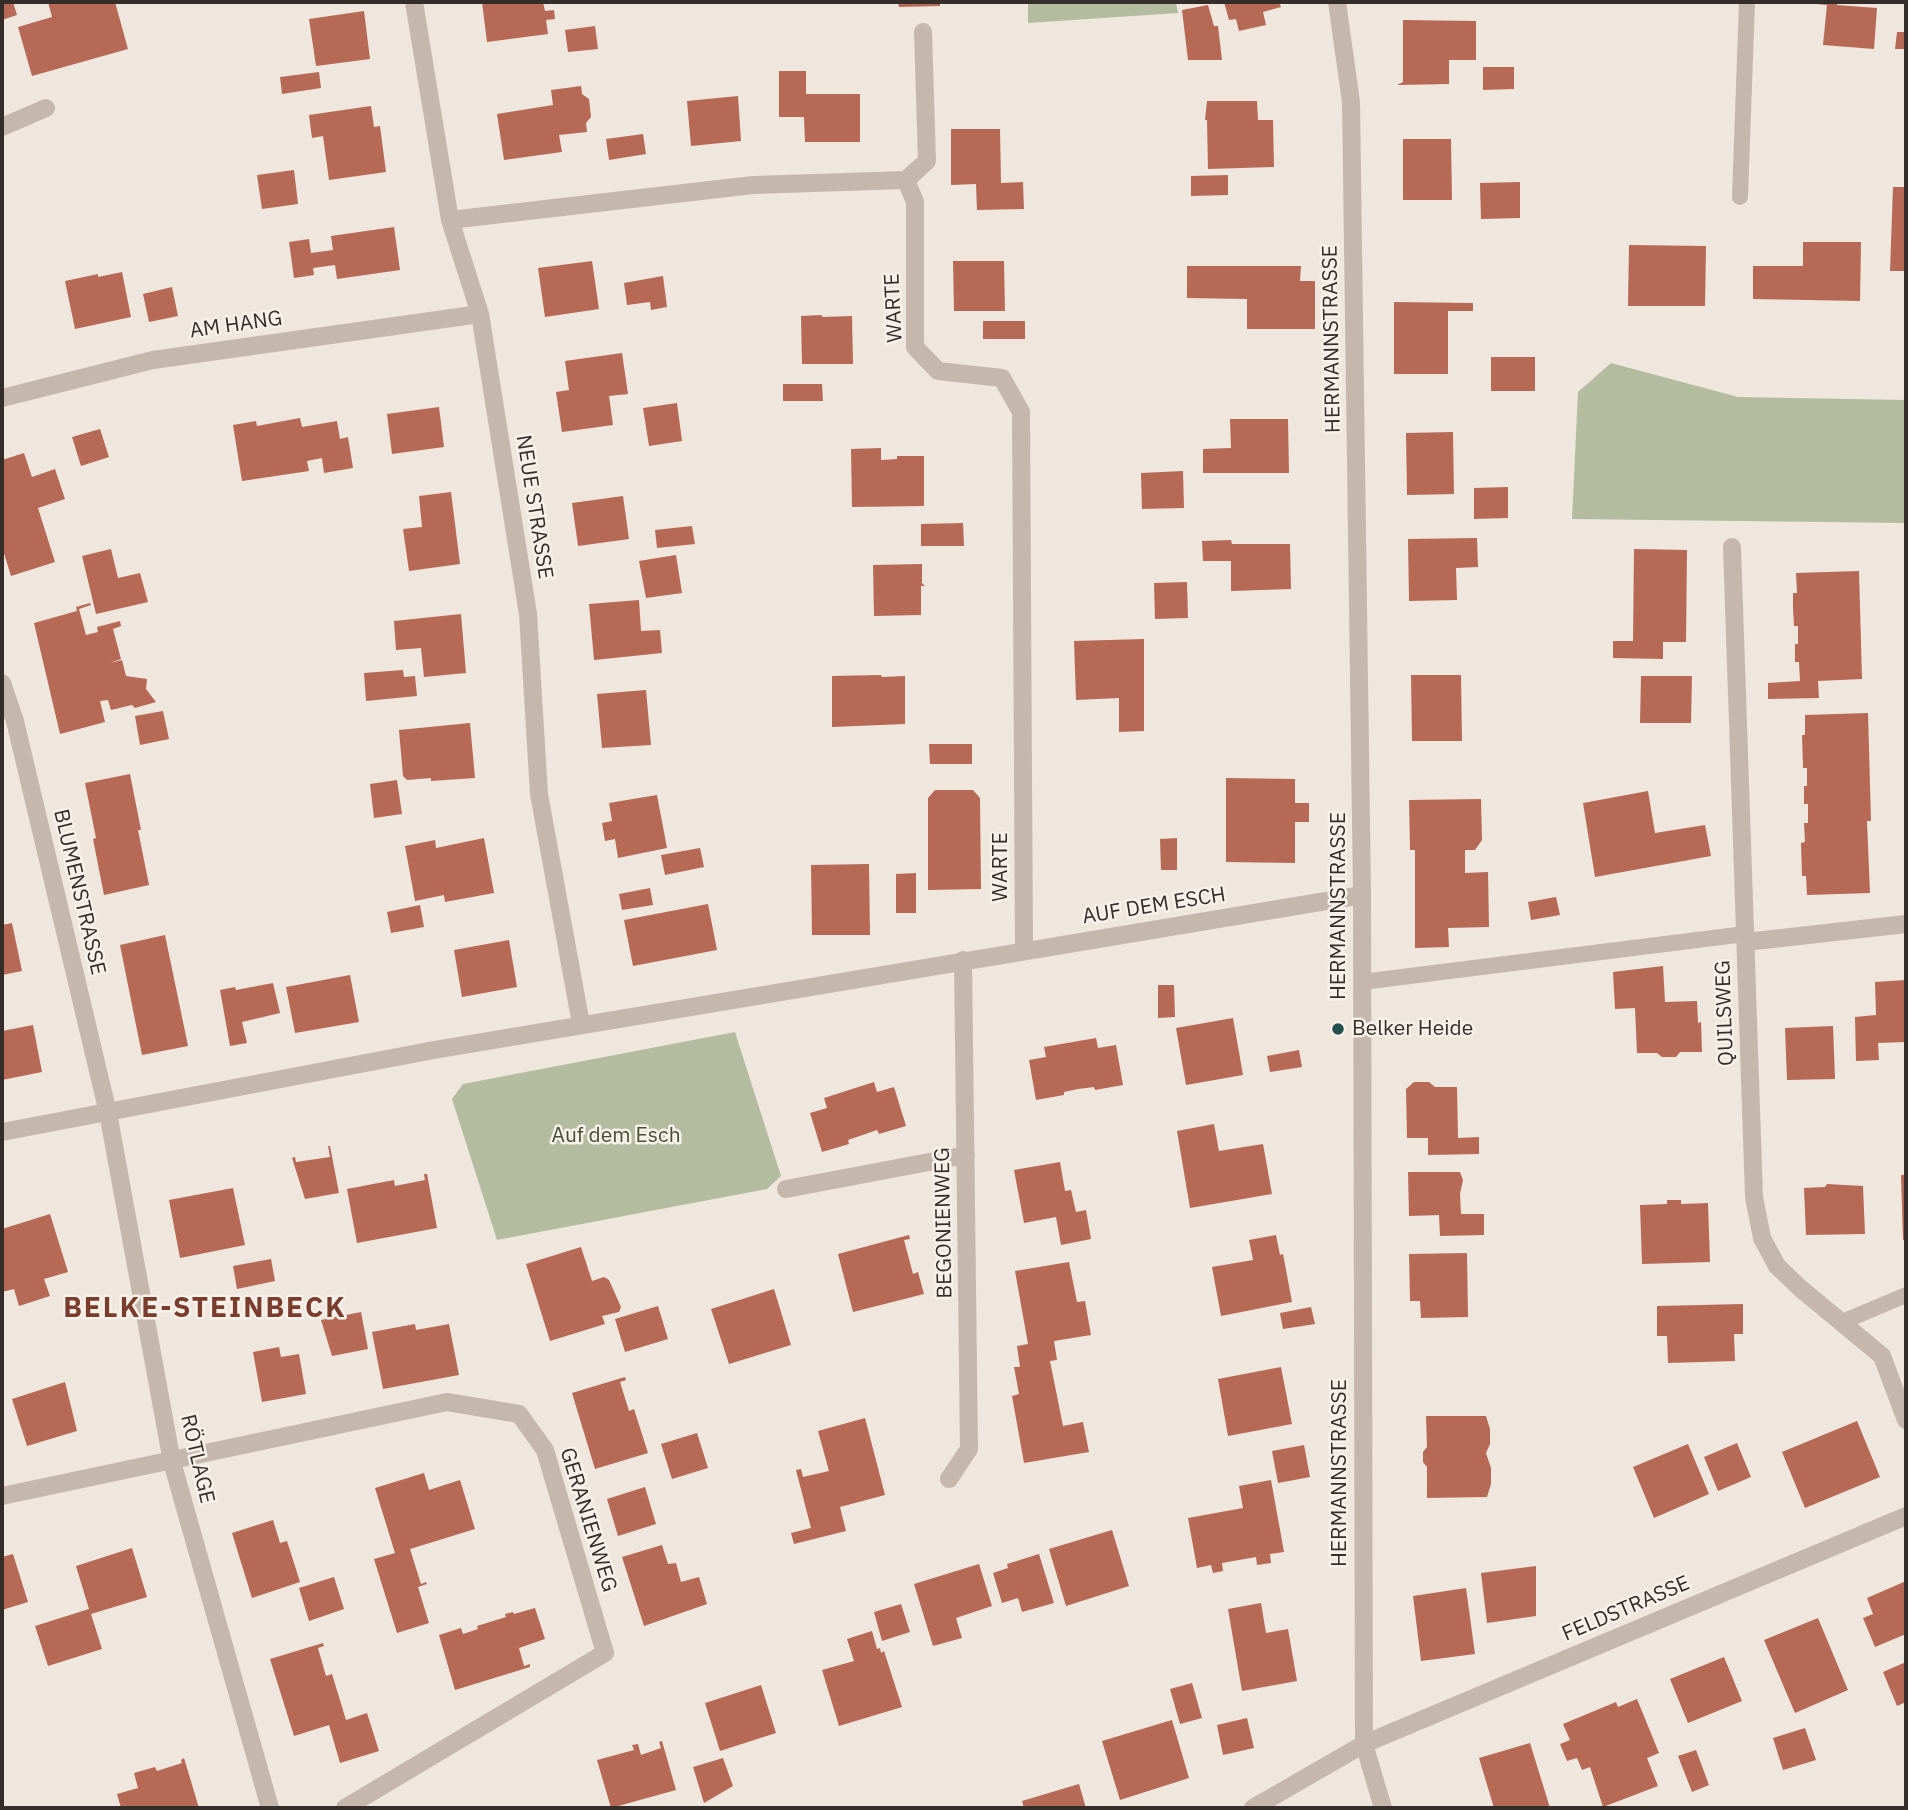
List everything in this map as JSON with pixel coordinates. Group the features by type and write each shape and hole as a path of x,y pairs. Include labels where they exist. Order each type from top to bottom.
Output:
{"street":[{"name":"NEUE STRASSE","path":"414,2 450,220 480,314 528,614 539,794 581,1024"},
{"name":"HERMANNSTRASSE","path":"1337,2 1351,102 1362,895 1364,1744 1383,1808"},
{"path":"450,220 753,185 906,180 927,161 922,32"},
{"path":"2,127 46,108"},
{"name":"WARTE","path":"906,180 915,202 915,347 938,371 1002,378 1021,412 1024,950"},
{"name":"AM HANG","path":"2,398 153,360 480,314"},
{"name":"QUILSWEG","path":"1732,547 1754,1197 1762,1238 1777,1266 1882,1356 1906,1420"},
{"name":"BLUMENSTRASSE","path":"2,683 15,721 108,1113"},
{"name":"AUF DEM ESCH","path":"2,1132 581,1024 1362,895"},
{"path":"1746,938 1906,924"},
{"name":"BEGONIENWEG","path":"949,1479 969,1449 963,960"},
{"name":"RÖTLAGE","path":"108,1113 172,1462 270,1808"},
{"path":"786,1189 966,1155"},
{"name":"GERANIENWEG","path":"172,1462 447,1402 519,1414 545,1450 605,1653 345,1808"},
{"path":"2,1496 172,1462"},
{"name":"FELDSTRASSE","path":"1253,1808 1364,1744 1906,1517"}],"lane":[{"path":"1740,197 1747,2"},
{"path":"1362,982 1746,938"},
{"path":"1842,1322 1906,1295"}],"green space":[{"path":"1028,2 1176,2 1178,13 1028,23"},
{"path":"1611,363 1738,397 1906,400 1906,523 1572,519 1578,392"},
{"name":"Auf dem Esch","path":"735,1032 781,1176 767,1189 497,1240 452,1099 463,1084"}],"building":[{"path":"2,2 13,2 17,15 2,20"},
{"path":"48,2 115,2 128,49 32,76 18,27 52,17"},
{"path":"482,2 543,2 545,11 554,10 555,19 546,20 548,34 487,42"},
{"path":"898,2 940,2 940,6 899,7"},
{"path":"1224,2 1279,2 1281,7 1263,12 1266,25 1239,31 1236,19 1229,20"},
{"path":"1816,2 1877,8 1874,49 1823,45 1827,5"},
{"path":"1208,5 1214,26 1218,26 1222,60 1188,60 1182,10"},
{"path":"364,11 370,59 316,66 309,19"},
{"path":"1403,20 1476,21 1476,60 1449,60 1449,84 1397,85 1403,82"},
{"path":"595,26 598,49 568,52 565,30"},
{"path":"1897,32 1906,32 1906,49 1895,49"},
{"path":"1483,67 1514,67 1514,89 1483,90"},
{"path":"779,71 806,71 806,94 860,94 860,142 805,142 804,117 779,117"},
{"path":"319,72 321,88 282,94 280,77"},
{"path":"581,86 582,94 589,99 591,117 586,123 587,132 559,135 562,152 504,160 497,114 553,105 551,90"},
{"path":"738,96 741,141 691,146 687,101"},
{"path":"1207,101 1257,101 1258,120 1273,120 1274,167 1208,169 1205,120"},
{"path":"371,106 374,127 380,126 386,172 329,180 323,136 312,138 309,115"},
{"path":"951,129 1000,129 1001,183 1023,182 1024,209 977,210 976,184 951,185"},
{"path":"643,134 646,154 609,160 606,139"},
{"path":"1403,139 1451,139 1452,200 1403,200"},
{"path":"294,170 298,204 262,209 257,175"},
{"path":"1228,175 1228,195 1191,196 1191,176"},
{"path":"1520,182 1520,218 1481,219 1480,183"},
{"path":"1893,187 1906,187 1906,271 1890,271"},
{"path":"394,227 400,270 337,279 335,265 313,268 314,275 294,278 289,242 309,239 311,253 333,250 331,236"},
{"path":"1803,242 1861,242 1860,301 1753,299 1753,266 1803,266"},
{"path":"1629,245 1706,246 1705,306 1628,306"},
{"path":"592,261 599,309 545,317 538,268"},
{"path":"953,261 1004,261 1005,311 954,311"},
{"path":"1187,266 1301,266 1300,281 1315,281 1315,329 1247,329 1247,299 1187,298"},
{"path":"122,272 131,317 75,329 65,281"},
{"path":"663,276 667,307 651,310 650,302 627,305 624,283"},
{"path":"172,287 178,316 149,322 143,294"},
{"path":"1394,302 1473,303 1473,311 1448,311 1448,374 1394,374"},
{"path":"801,316 852,316 853,364 802,364"},
{"path":"983,321 1025,321 1025,339 983,339"},
{"path":"622,353 628,394 609,396 613,425 562,432 556,392 569,390 565,361"},
{"path":"1491,357 1535,357 1535,391 1491,391"},
{"path":"783,384 822,384 823,401 783,401"},
{"path":"677,403 682,441 649,446 643,408"},
{"path":"439,407 444,447 392,454 387,414"},
{"path":"300,418 302,427 337,421 340,439 348,437 353,468 324,473 322,458 307,461 309,471 242,481 233,425 256,421 257,426"},
{"path":"1230,419 1288,419 1289,473 1203,473 1203,449 1231,448"},
{"path":"100,429 109,457 81,466 72,437"},
{"path":"1453,432 1454,494 1407,495 1406,433"},
{"path":"881,448 881,460 897,459 897,456 924,456 924,506 852,507 851,449"},
{"path":"24,453 32,477 55,469 65,499 38,508 55,562 11,576 2,547 2,460"},
{"path":"1183,471 1184,508 1142,509 1141,473"},
{"path":"1508,487 1508,518 1474,519 1474,488"},
{"path":"451,492 460,564 409,571 403,529 422,527 419,496"},
{"path":"623,496 629,539 578,546 572,503"},
{"path":"963,523 964,546 921,546 921,524"},
{"path":"692,526 695,544 657,548 655,530"},
{"path":"1477,538 1478,567 1456,568 1457,600 1409,601 1408,539"},
{"path":"1231,540 1232,544 1290,544 1291,589 1231,591 1231,561 1203,561 1202,541"},
{"path":"111,549 118,578 140,573 148,602 96,614 82,556"},
{"path":"1634,549 1687,550 1686,642 1663,642 1663,659 1613,658 1613,641 1633,641"},
{"path":"676,555 682,593 646,598 639,561"},
{"path":"922,564 922,583 925,586 921,586 921,615 874,616 873,565"},
{"path":"1859,571 1862,679 1818,681 1819,698 1768,699 1768,683 1800,681 1799,662 1795,662 1798,626 1794,626 1793,609 1793,593 1797,593 1796,573"},
{"path":"1187,582 1188,618 1155,619 1154,583"},
{"path":"639,600 641,631 660,630 662,653 594,660 589,604"},
{"path":"90,603 91,605 79,609 86,635 98,632 97,627 120,621 121,626 113,629 121,659 110,663 122,660 126,676 147,679 146,689 156,702 135,708 132,705 111,710 108,700 100,701 105,722 60,734 34,623 77,611 76,607"},
{"path":"461,614 466,673 424,677 421,648 396,650 394,621"},
{"path":"1144,639 1144,731 1119,732 1119,698 1076,700 1074,641"},
{"path":"403,670 404,677 415,676 417,696 366,701 364,673"},
{"path":"1411,675 1461,675 1462,741 1412,741"},
{"path":"832,676 905,676 905,724 832,727"},
{"path":"1641,676 1692,676 1691,723 1640,723"},
{"path":"646,690 651,745 602,748 597,694"},
{"path":"163,711 169,739 140,745 135,716"},
{"path":"1868,713 1871,821 1867,821 1870,893 1807,895 1806,876 1802,876 1801,843 1805,842 1804,823 1808,823 1808,804 1804,804 1807,768 1803,768 1802,735 1805,735 1805,715"},
{"path":"470,723 475,778 431,781 431,778 407,780 403,776 399,730"},
{"path":"929,744 972,744 972,764 930,764"},
{"path":"130,774 149,885 104,895 85,783"},
{"path":"1226,778 1295,779 1295,803 1309,803 1309,822 1295,822 1295,863 1226,862"},
{"path":"397,780 402,814 374,818 370,784"},
{"path":"935,790 973,790 980,798 981,889 928,890 928,798"},
{"path":"1648,791 1655,833 1705,825 1711,856 1595,877 1583,803"},
{"path":"657,795 667,848 618,858 615,839 605,841 602,823 612,821 609,803"},
{"path":"1481,799 1482,840 1475,850 1465,850 1465,873 1488,872 1489,927 1448,928 1449,947 1415,948 1415,850 1410,850 1409,800"},
{"path":"484,838 494,893 445,902 444,895 415,901 405,846 435,840 436,848"},
{"path":"1177,838 1177,870 1161,870 1160,839"},
{"path":"700,848 704,867 665,875 661,855"},
{"path":"869,864 870,935 812,935 811,865"},
{"path":"916,873 916,913 896,913 896,874"},
{"path":"650,888 653,905 622,910 619,894"},
{"path":"1556,897 1560,915 1531,920 1528,902"},
{"path":"708,904 717,950 633,966 624,920"},
{"path":"420,905 424,927 391,933 387,912"},
{"path":"12,923 22,971 2,975 2,925"},
{"path":"165,935 188,1046 142,1055 120,945"},
{"path":"509,940 517,987 462,997 454,950"},
{"path":"1663,966 1665,1002 1697,1001 1702,1052 1680,1052 1676,1057 1637,1053 1635,1008 1615,1009 1613,972"},
{"path":"350,975 359,1022 295,1033 286,987"},
{"path":"1906,980 1906,1042 1878,1043 1879,1060 1856,1061 1855,1017 1876,1015 1875,982"},
{"path":"273,983 280,1013 242,1022 247,1043 230,1046 220,990"},
{"path":"1158,985 1174,985 1175,1017 1158,1018"},
{"path":"1233,1018 1243,1075 1186,1085 1176,1028"},
{"path":"33,1025 42,1072 2,1080 2,1031"},
{"path":"1833,1026 1835,1079 1787,1080 1785,1028"},
{"path":"1096,1038 1098,1048 1116,1045 1123,1085 1095,1090 1094,1087 1078,1089 1064,1092 1064,1095 1036,1100 1029,1060 1046,1057 1044,1047"},
{"path":"1299,1050 1302,1067 1270,1072 1267,1056"},
{"path":"874,1082 877,1092 894,1087 906,1126 879,1134 877,1130 848,1140 849,1144 822,1152 810,1113 827,1108 824,1098"},
{"path":"1414,1082 1429,1082 1435,1087 1457,1087 1458,1138 1479,1137 1479,1154 1428,1155 1428,1138 1407,1138 1406,1089"},
{"path":"1214,1124 1219,1151 1263,1144 1272,1194 1190,1208 1177,1131"},
{"path":"328,1146 339,1193 305,1199 292,1158 295,1157 296,1162 330,1157"},
{"path":"1060,1162 1065,1191 1071,1190 1076,1212 1086,1210 1091,1239 1061,1245 1056,1217 1024,1223 1014,1170"},
{"path":"1408,1172 1460,1172 1463,1180 1460,1194 1461,1214 1484,1214 1484,1235 1440,1236 1439,1215 1409,1216"},
{"path":"424,1174 427,1174 437,1228 357,1243 347,1189 394,1180 395,1186 425,1180"},
{"path":"1901,1175 1906,1175 1906,1240 1903,1240"},
{"path":"1827,1184 1863,1186 1865,1234 1806,1235 1804,1188 1825,1187"},
{"path":"233,1188 245,1245 180,1258 169,1200"},
{"path":"1667,1200 1681,1200 1681,1204 1708,1203 1710,1262 1642,1264 1640,1205 1667,1204"},
{"path":"50,1214 68,1272 44,1279 50,1296 19,1306 14,1289 2,1292 2,1229"},
{"path":"909,1235 910,1239 904,1240 913,1274 918,1272 924,1294 853,1312 838,1254"},
{"path":"1276,1235 1280,1255 1283,1254 1292,1302 1221,1316 1212,1267 1253,1260 1249,1240"},
{"path":"581,1247 592,1281 604,1277 609,1280 621,1307 619,1312 602,1316 605,1324 550,1341 526,1264"},
{"path":"1467,1253 1468,1317 1421,1318 1420,1301 1410,1301 1409,1254"},
{"path":"271,1259 275,1281 237,1289 233,1266"},
{"path":"1069,1262 1077,1302 1085,1301 1091,1335 1054,1341 1057,1360 1050,1361 1063,1426 1083,1422 1089,1452 1024,1463 1012,1396 1019,1394 1014,1367 1020,1367 1017,1346 1028,1344 1015,1271"},
{"path":"774,1289 791,1345 729,1364 711,1309"},
{"path":"1743,1304 1743,1334 1734,1334 1735,1361 1668,1363 1667,1336 1657,1336 1657,1306"},
{"path":"658,1306 668,1339 625,1352 615,1319"},
{"path":"1311,1307 1315,1324 1283,1329 1280,1313"},
{"path":"361,1312 368,1349 332,1356 321,1320"},
{"path":"415,1324 416,1330 449,1324 459,1375 383,1389 372,1332"},
{"path":"279,1347 281,1357 299,1354 306,1394 262,1402 253,1352"},
{"path":"1281,1367 1292,1424 1228,1436 1218,1379"},
{"path":"625,1377 626,1380 620,1382 629,1411 634,1409 648,1453 595,1469 572,1393"},
{"path":"65,1382 77,1431 27,1446 12,1399"},
{"path":"1426,1416 1486,1416 1490,1429 1490,1444 1486,1453 1491,1468 1491,1484 1487,1497 1427,1498 1427,1467 1423,1462 1423,1452 1427,1447"},
{"path":"865,1418 885,1495 840,1507 846,1531 794,1544 791,1533 811,1528 796,1470 801,1469 803,1477 829,1471 818,1431"},
{"path":"1857,1421 1880,1477 1805,1508 1782,1452"},
{"path":"697,1433 708,1468 672,1479 661,1444"},
{"path":"1737,1443 1751,1477 1718,1491 1704,1457"},
{"path":"1688,1444 1709,1494 1654,1518 1633,1467"},
{"path":"1304,1445 1310,1477 1278,1483 1272,1451"},
{"path":"424,1473 429,1490 460,1480 475,1529 410,1549 421,1584 427,1584 418,1587 429,1623 397,1633 374,1559 395,1553 375,1488"},
{"path":"1271,1480 1284,1552 1270,1554 1271,1563 1257,1565 1256,1557 1222,1563 1223,1571 1213,1573 1211,1565 1197,1568 1188,1518 1243,1508 1239,1486"},
{"path":"645,1487 656,1524 618,1536 607,1499"},
{"path":"273,1520 280,1543 287,1541 300,1582 252,1598 232,1533"},
{"path":"1112,1530 1129,1586 1066,1606 1049,1549"},
{"path":"662,1545 668,1564 676,1563 681,1582 699,1577 707,1604 644,1626 622,1557"},
{"path":"132,1548 147,1597 91,1614 102,1649 48,1666 35,1626 89,1609 76,1566"},
{"path":"13,1554 28,1602 2,1610 2,1557"},
{"path":"1039,1554 1054,1603 1022,1612 1018,1598 1002,1603 993,1573 1008,1568 1007,1564"},
{"path":"979,1564 992,1606 956,1618 962,1638 933,1646 914,1584"},
{"path":"1536,1566 1536,1616 1487,1623 1481,1573"},
{"path":"334,1577 344,1609 309,1621 299,1588"},
{"path":"1906,1581 1906,1634 1875,1647 1863,1618 1873,1614 1867,1598"},
{"path":"1466,1588 1475,1654 1421,1661 1413,1596"},
{"path":"1261,1603 1266,1633 1288,1629 1297,1681 1242,1691 1228,1609"},
{"path":"901,1604 910,1632 882,1641 874,1612"},
{"path":"535,1608 545,1639 519,1648 524,1666 530,1664 530,1667 455,1690 439,1635 461,1628 463,1634 478,1629 477,1626 506,1617 505,1614"},
{"path":"1818,1618 1848,1690 1795,1713 1764,1640"},
{"path":"872,1631 877,1649 880,1648 881,1653 884,1651 902,1707 839,1726 822,1670 854,1661 847,1639"},
{"path":"323,1643 324,1646 318,1648 326,1676 332,1674 346,1720 367,1713 379,1751 340,1763 329,1725 294,1736 270,1659"},
{"path":"1724,1657 1742,1701 1688,1723 1670,1679"},
{"path":"1906,1662 1906,1702 1897,1706 1883,1672"},
{"path":"1192,1683 1202,1718 1180,1724 1170,1689"},
{"path":"761,1685 776,1733 720,1751 705,1703"},
{"path":"1637,1699 1659,1753 1647,1758 1658,1786 1603,1807 1590,1767 1582,1770 1577,1758 1567,1761 1560,1744 1570,1740 1563,1724 1616,1702 1618,1707"},
{"path":"1247,1718 1254,1748 1223,1755 1217,1725"},
{"path":"1172,1720 1189,1778 1120,1800 1102,1741"},
{"path":"1805,1728 1816,1760 1783,1770 1773,1738"},
{"path":"662,1741 676,1790 611,1808 597,1760 634,1750 632,1745 638,1744 641,1755 661,1748 659,1742"},
{"path":"1530,1743 1550,1808 1494,1808 1479,1758"},
{"path":"1696,1750 1709,1785 1692,1792 1678,1756"},
{"path":"184,1758 199,1808 121,1808 117,1794 138,1788 134,1773 155,1767 157,1771 182,1763"},
{"path":"723,1758 733,1786 704,1803 693,1767"},
{"path":"1079,1784 1086,1808 1024,1808 1022,1801"}],"place":[{"name":"Belker Heide","path":"1338,1029"}],"district":[{"name":"BELKE-STEINBECK","path":"205,1309"}]}
